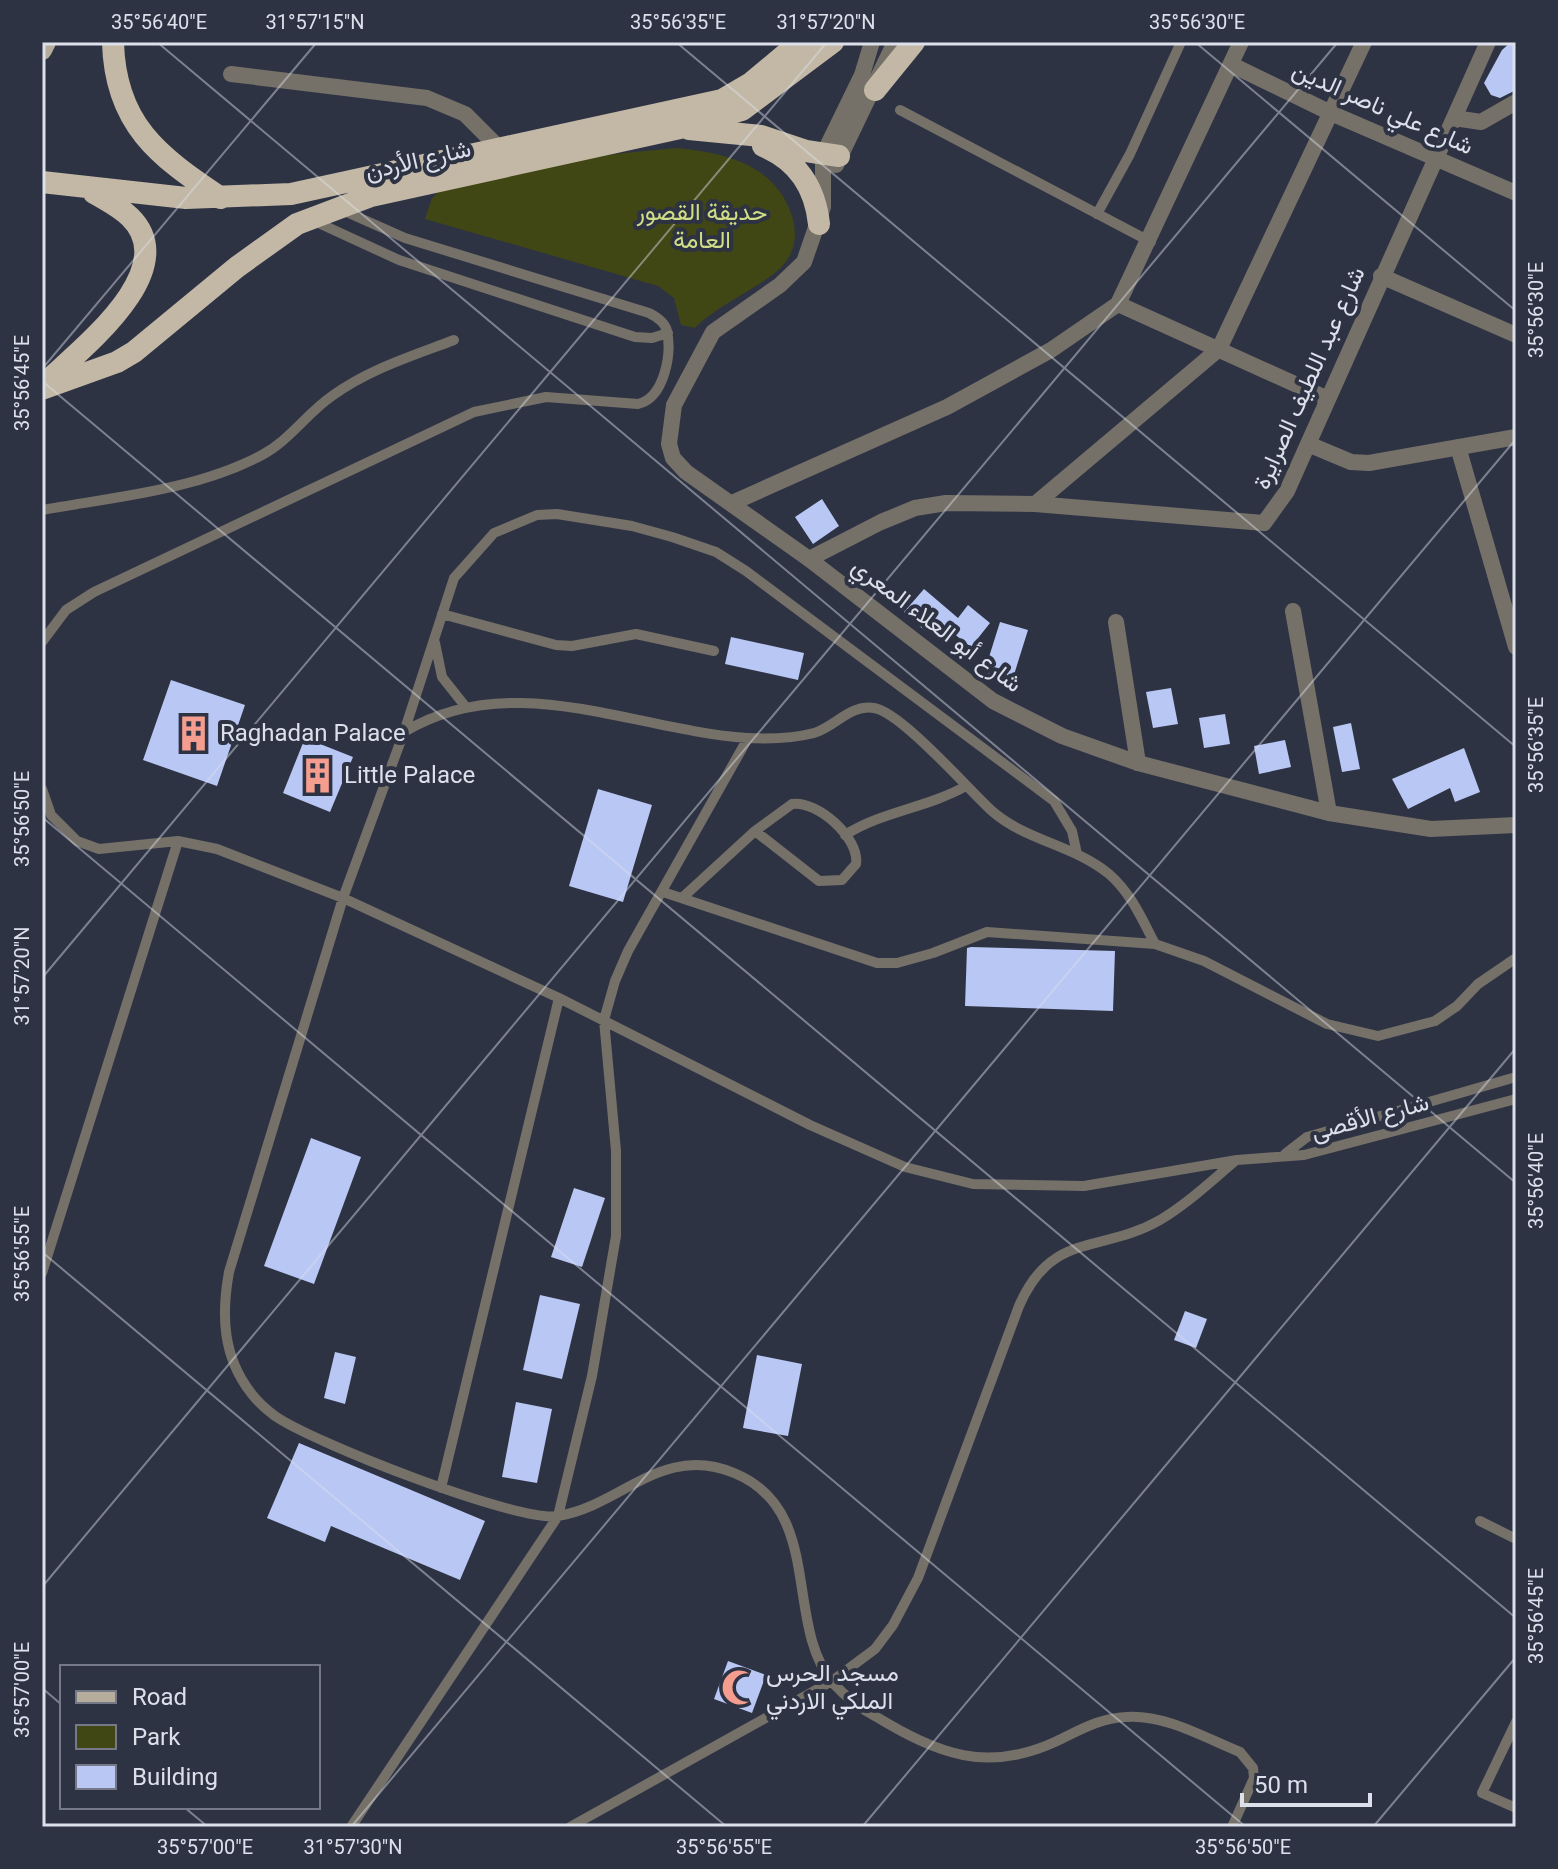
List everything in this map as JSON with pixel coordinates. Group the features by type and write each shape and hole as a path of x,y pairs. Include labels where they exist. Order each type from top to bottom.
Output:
{"highway":[{"path":"113,42 118,81 133,124 177,169 222,199"},
{"name":"شارع الأردن","path":"42,182 222,199 291,194 497,146 722,100 751,83 800,42"},
{"name":"شارع الأردن","path":"42,388 117,362 134,352 237,267 297,224 371,196 680,128 751,105 833,42"},
{"path":"875,90 914,42"},
{"path":"680,128 761,136 831,155"},
{"path":"740,135 777,152 802,174 817,201 819,224"},
{"path":"42,388 120,311 137,283 143,263 144,244 131,218 88,188"}],"main road":[{"path":"42,50 46,42"}],"street":[{"name":"شارع أبو العلاء المعري","path":"872,42 831,155 819,224 804,262 780,285 713,332 674,405 669,429 673,458 686,472 809,559 993,701 1062,736 1138,763 1329,813 1431,829 1516,825"},
{"path":"831,155 875,90 895,42"},
{"path":"732,503 947,407 1051,350 1118,304 1151,242 1241,42"},
{"path":"1035,504 1219,349 1333,114 1364,42"},
{"name":"شارع عبد اللطيف الصرايرة","path":"809,559 915,508 946,503 1035,504 1264,523 1279,506 1308,444 1488,42"},
{"name":"شارع علي ناصر الدين","path":"1232,65 1333,114 1516,193"},
{"path":"231,74 427,98 465,114 497,146"},
{"path":"1454,118 1481,122 1516,102"},
{"path":"1381,276 1516,335"},
{"path":"1118,304 1328,399"},
{"path":"1308,444 1351,462 1369,463 1516,437"},
{"path":"1458,447 1516,647"},
{"path":"1293,611 1329,813"},
{"path":"1116,622 1138,763"}],"lane":[{"path":"1097,214 1130,154 1181,42"},
{"path":"900,110 1151,242"},
{"path":"43,639 66,610 94,592 474,412 546,397 628,404 648,401 661,386 668,333 657,318 637,308 393,233 336,207"},
{"path":"311,219 385,254 635,337 652,338 668,333"},
{"path":"385,254 393,233"},
{"path":"42,510 145,493 259,457 287,438 317,407 349,384 454,340"},
{"path":"1077,854 1072,831 1054,801 746,571 716,552 632,526 578,516 537,515 494,533 473,553 454,578 404,732 343,898 229,1272 223,1304 225,1336 235,1367 252,1394 275,1416 303,1431 441,1488 521,1513 558,1516 670,1468 703,1465 735,1473 763,1491 784,1517 795,1549 811,1629 832,1681 854,1703 902,1731 962,1757 984,1760 1038,1749 1103,1720 1149,1718 1174,1725 1240,1752 1248,1759 1254,1778 1232,1827"},
{"path":"442,614 556,645 572,646 636,634 714,651"},
{"path":"434,641 442,677 465,706"},
{"path":"404,732 442,711 465,706 514,703 559,706 748,738 814,733 861,708 875,708 901,723 1010,825 1077,854 1109,874 1125,890 1155,944"},
{"path":"351,1827 558,1516 592,1376 616,1236 616,1151 604,1020 615,981 628,951 748,738"},
{"path":"845,835 875,818 930,803 966,786"},
{"path":"42,789 51,815 77,841 99,849 178,841 217,849 343,898 559,998 810,1125 905,1167 973,1184 1084,1186 1285,1154"},
{"path":"682,898 755,831 792,804 802,802 811,805 854,844 856,864 842,880 831,883 819,881 755,831"},
{"path":"42,1273 178,841"},
{"path":"663,892 877,963 897,963 933,953 977,934 1004,931 1155,944 1204,961 1327,1024 1378,1036 1435,1021 1457,1006 1478,984 1516,958"},
{"path":"441,1488 559,998"},
{"name":"شارع الأقصى","path":"1285,1154 1307,1137 1516,1077"},
{"name":"شارع الأقصى","path":"1285,1154 1313,1153 1516,1099"},
{"path":"575,1826 832,1681 875,1649 906,1602 1019,1306 1037,1274 1051,1259 1067,1250 1133,1232 1159,1220 1237,1160"},
{"path":"1480,1521 1516,1539"},
{"path":"1516,1722 1482,1793 1516,1808"}],"green space":[{"name":"حديقة القصور العامة","path":"677,148 730,158 761,173 784,198 795,228 791,252 778,271 695,328 681,325 674,298 658,286 425,219 432,198 446,185 614,154"}],"building":[{"path":"1511,42 1516,42 1516,90 1500,98 1491,95 1484,83 1502,50"},
{"path":"822,499 839,526 813,544 795,517"},
{"path":"924,589 958,618 968,605 990,623 971,647 935,619 925,631 904,612"},
{"path":"1000,622 1028,630 1012,681 984,673"},
{"path":"731,637 804,653 798,680 725,664"},
{"name":"Raghadan Palace","path":"171,680 245,705 217,786 143,760"},
{"path":"1171,688 1178,724 1153,728 1146,692"},
{"path":"1225,714 1230,744 1204,748 1199,718"},
{"path":"1351,723 1360,769 1342,772 1333,727"},
{"name":"Little Palace","path":"305,738 353,757 330,812 283,793"},
{"path":"1285,740 1291,767 1259,774 1254,746"},
{"path":"1464,748 1480,792 1455,802 1450,788 1408,809 1392,779"},
{"path":"598,789 652,805 623,902 569,886"},
{"path":"967,948 1115,951 1113,1011 965,1006"},
{"path":"311,1138 361,1157 314,1284 264,1266"},
{"path":"574,1188 605,1198 582,1267 551,1257"},
{"path":"540,1295 580,1304 562,1379 523,1370"},
{"path":"1185,1311 1207,1319 1196,1348 1174,1340"},
{"path":"335,1352 356,1357 345,1404 324,1398"},
{"path":"757,1355 802,1364 788,1436 743,1428"},
{"path":"516,1402 552,1409 537,1483 502,1477"},
{"path":"299,1443 485,1521 460,1580 331,1526 325,1542 267,1518"},
{"name":"مسجد الحرس الملكي الاردني","path":"728,1661 766,1675 752,1713 714,1699"}],"place":[{"name":"Raghadan Palace","path":"194,733"},
{"name":"Little Palace","path":"318,775"},
{"name":"مسجد الحرس الملكي الاردني","path":"740,1687"}]}
